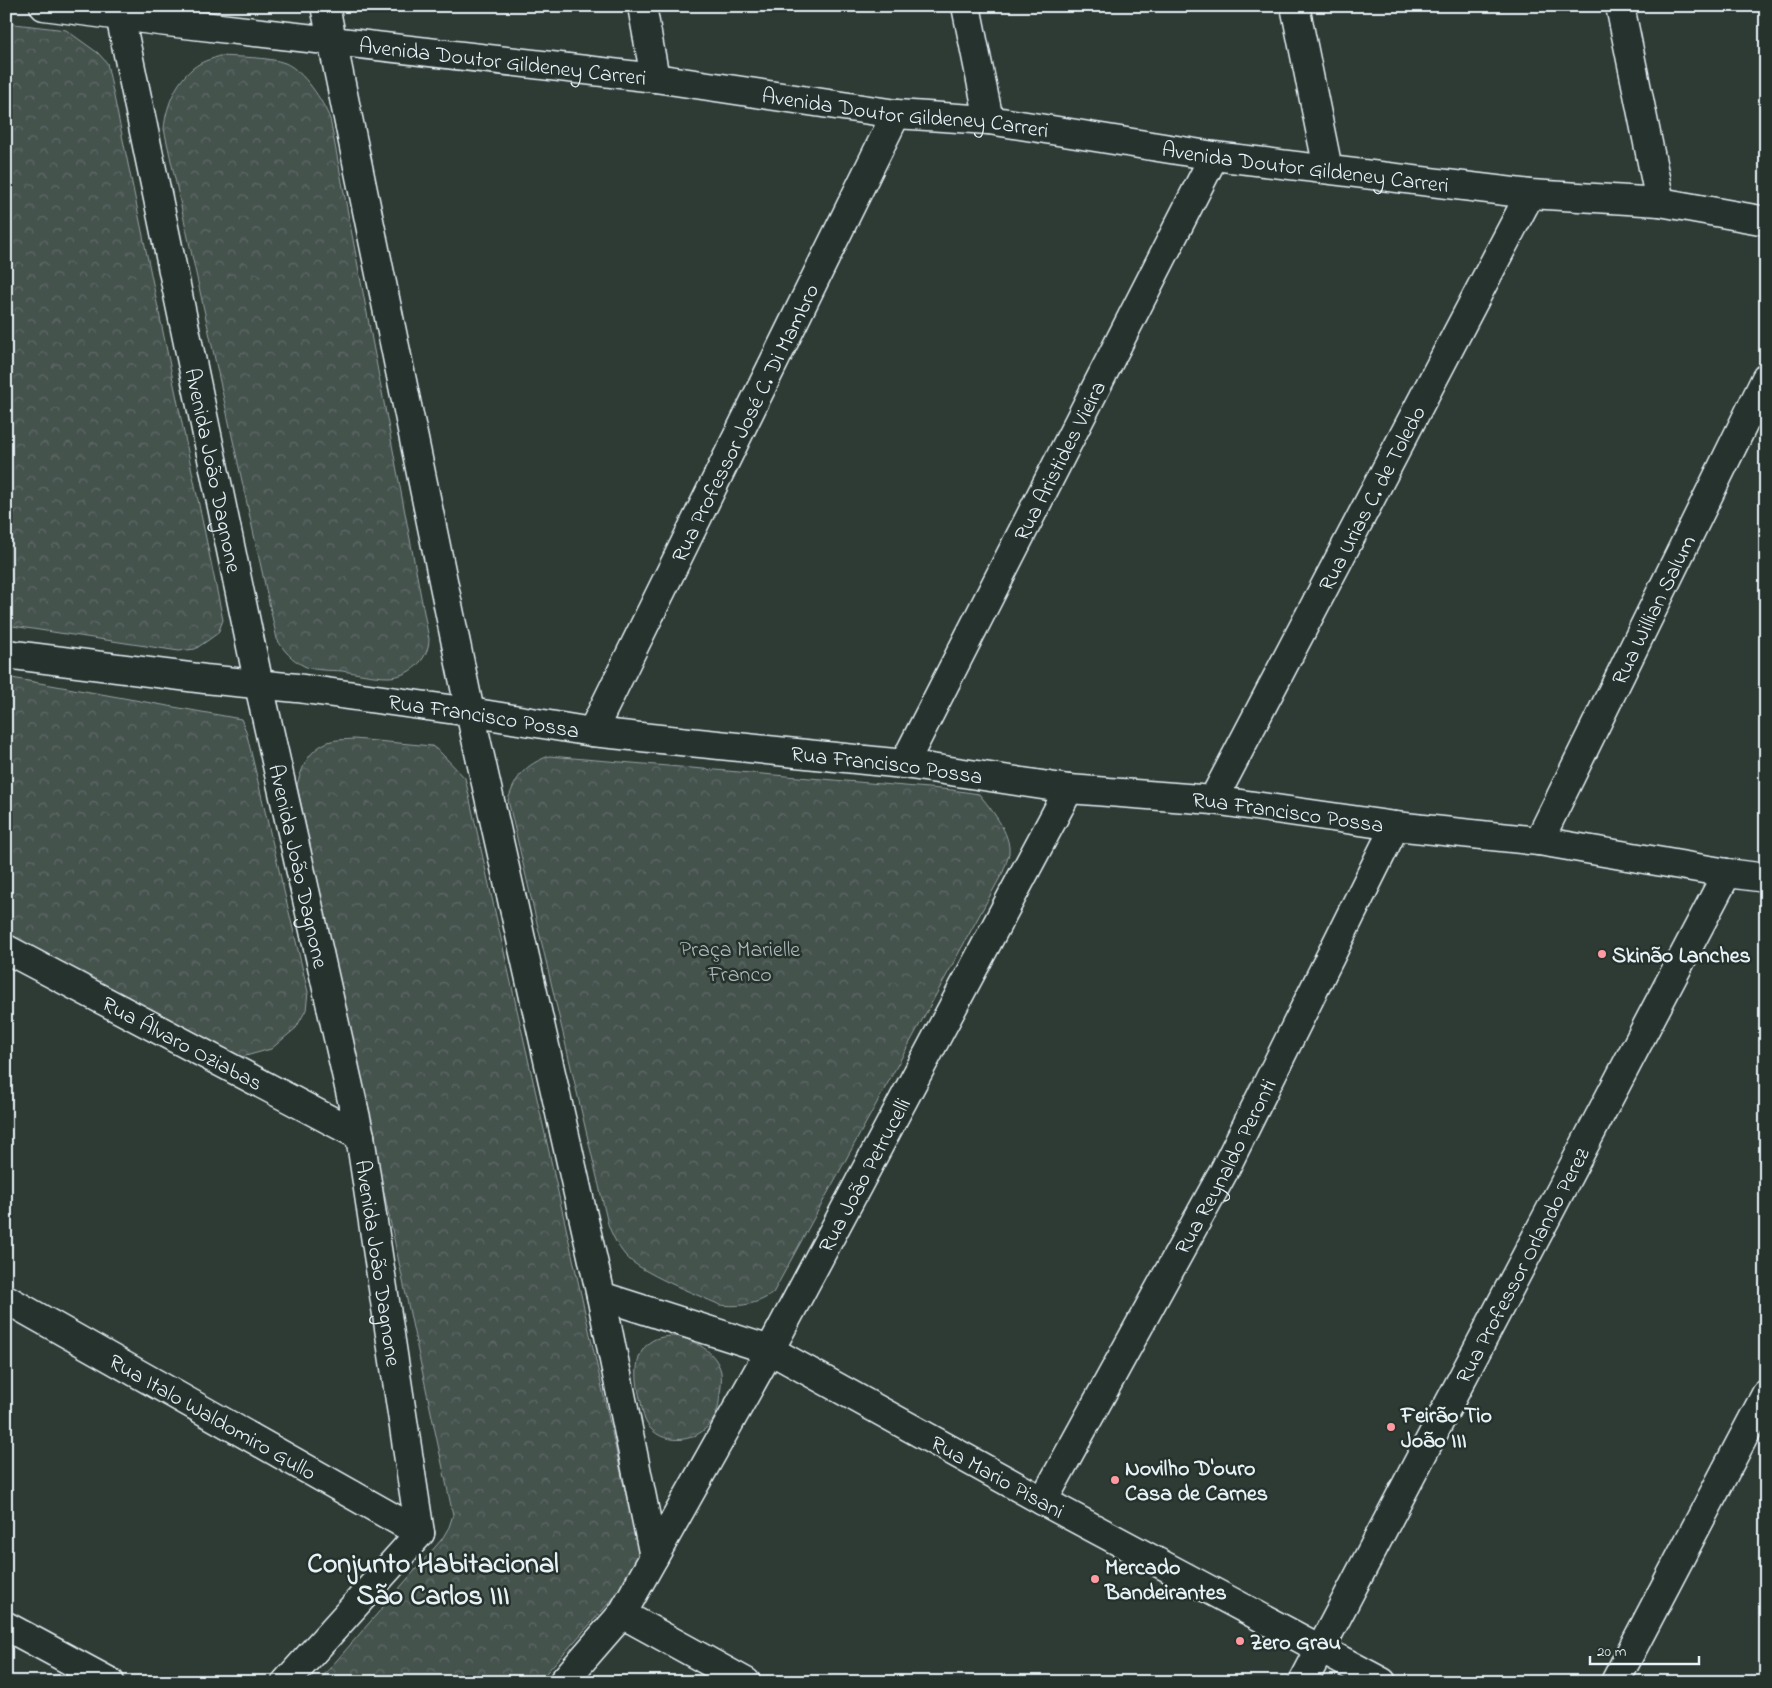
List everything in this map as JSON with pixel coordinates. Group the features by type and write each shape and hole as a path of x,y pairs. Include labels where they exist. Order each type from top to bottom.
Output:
{"street":[{"name":"Avenida Doutor Gildeney Carreri","path":"44,6 119,11 332,40 655,78 896,114 988,120 1214,156 1530,194 1660,202 1766,221"},
{"path":"325,6 470,712 601,1296 654,1557 622,1614 563,1682"},
{"path":"642,6 655,78"},
{"path":"966,6 988,120"},
{"path":"1295,6 1328,169"},
{"path":"1620,6 1660,202"},
{"name":"Avenida João Dagnone","path":"119,11 259,685 360,1136 420,1533"},
{"name":"Rua Professor José C. Di Mambro","path":"592,732 896,114"},
{"name":"Rua Aristides Vieira","path":"904,764 1214,156"},
{"name":"Rua Urias C. de Toledo","path":"1213,800 1530,194"},
{"name":"Rua Willian Salum","path":"1539,841 1766,378"},
{"name":"Rua Francisco Possa","path":"6,654 297,688 470,712 592,732 904,764 1069,789 1213,800 1395,826 1539,841 1766,878"},
{"name":"Rua João Petrucelli","path":"654,1557 770,1350 1069,789"},
{"name":"Rua Reynaldo Peronti","path":"1043,1501 1224,1171 1395,826"},
{"name":"Rua Professor Orlando Perez","path":"1303,1682 1727,873"},
{"name":"Rua Álvaro Oziabas","path":"6,949 360,1136"},
{"name":"Rua Mario Pisani","path":"601,1296 770,1350 1043,1501 1382,1682"},
{"name":"Rua Italo Waldomiro Gullo","path":"6,1300 420,1533"},
{"path":"1615,1682 1766,1394"},
{"path":"286,1682 420,1533"},
{"path":"622,1614 746,1682"},
{"path":"6,1626 110,1682"}],"green space":[{"path":"6,23 66,30 98,53 107,63 223,620 218,633 195,649 179,651 6,625"},
{"path":"219,56 253,58 285,63 306,79 323,104 330,119 429,639 426,654 422,660 410,671 403,674 388,677 308,668 292,658 277,639 164,129 167,110 175,92 186,75 203,62"},
{"path":"6,677 241,719 246,731 308,992 306,1010 296,1028 271,1049 242,1057 230,1053 6,936"},
{"path":"354,739 432,746 465,778 638,1548 638,1564 619,1592 538,1682 318,1682 442,1539 453,1515 297,785 310,755 320,746 336,740"},
{"name":"Praça Marielle Franco","path":"549,756 952,790 979,794 1004,829 1007,837 1009,853 1003,872 773,1293 754,1303 734,1306 720,1305 669,1283 643,1269 625,1255 615,1240 608,1224 508,800 514,784 522,772 534,763"},
{"path":"676,1336 690,1340 709,1352 721,1372 719,1404 713,1420 699,1434 682,1439 665,1438 650,1428 645,1420 637,1378 638,1362 644,1348 656,1339"}],"place":[{"name":"Skinão Lanches","path":"1602,954"},
{"name":"Feirão Tio João III","path":"1391,1427"},
{"name":"Novilho D'ouro Casa de Carnes","path":"1115,1480"},
{"name":"Mercado Bandeirantes","path":"1095,1579"},
{"name":"Zero Grau","path":"1240,1641"}],"district":[{"name":"Conjunto Habitacional São Carlos III","path":"433,1578"}]}
